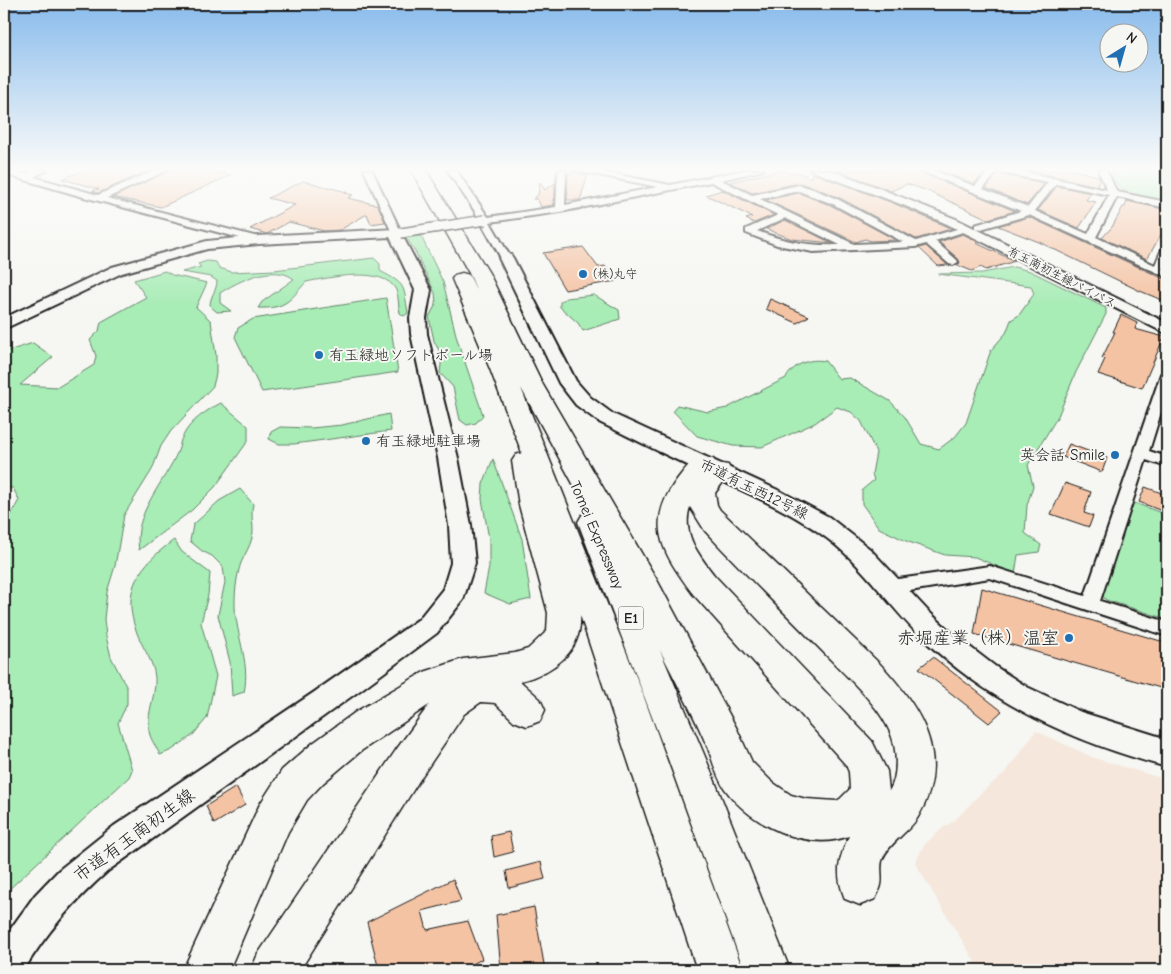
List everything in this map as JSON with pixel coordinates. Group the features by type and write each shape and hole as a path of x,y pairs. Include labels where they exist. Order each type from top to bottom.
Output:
{"highway":[{"path":"427,215 447,253"},
{"name":"Tomei Expressway","path":"445,215 479,273 522,389 600,623 656,780 720,970"},
{"name":"Tomei Expressway","path":"456,268 476,310 522,389 619,588 687,759 767,970"},
{"path":"522,389 646,588 724,741 738,775 758,796 782,812 806,819 836,820 853,815 865,803 870,789 868,771 859,753 704,585 686,562 678,546 673,516 677,502 684,490 711,468"},
{"path":"206,970 274,818 286,795 297,782 340,746 418,694 452,676 515,667 534,662 550,652 558,641 564,629 564,613 533,505 522,389"},
{"path":"711,468 700,499 706,510 730,538 886,695 910,735 915,774 908,796 898,812 867,842 858,868 860,884"},
{"path":"274,970 408,763 450,703 460,694 473,688 486,686 510,692 527,710"}],"street":[{"path":"165,215 259,240"},
{"path":"390,215 399,233"},
{"path":"482,215 506,258"},
{"path":"4,324 98,278 140,262 207,245 259,240 399,233 516,215"},
{"path":"784,215 750,231 780,243 806,249 915,244 1017,215"},
{"path":"786,215 851,246"},
{"path":"861,215 915,244"},
{"name":"有玉南初生線バイパス","path":"940,215 972,228 1167,329"},
{"name":"有玉南初生線バイパス","path":"945,215 1167,320"},
{"path":"1037,215 1163,272 1167,249"},
{"path":"1090,239 1103,215"},
{"name":"市道有玉南初生線","path":"5,970 37,916 89,863 428,626 454,593 463,562 460,525 448,458 419,334 418,318 423,290 397,239 399,233"},
{"path":"928,240 952,262"},
{"name":"市道有玉西12号線","path":"506,258 558,365 568,383 583,401 606,418 786,502 820,522 856,550 930,629 955,652 1004,686 1034,704 1086,726 1167,753"},
{"path":"1091,603 1167,374"},
{"path":"1141,453 1167,462"},
{"path":"891,587 990,572 1167,629"}],"shaded area":[{"path":"1036,731 1094,758 1167,780 1167,970 980,970 915,863 924,845 944,827 954,821 983,791 1006,772"}],"green space":[{"path":"412,235 421,236 443,282 457,339 483,415 476,423 467,425 460,420 453,387 440,373 442,356 434,341 429,317 436,304 435,293 416,253 406,237"},
{"path":"374,258 380,264 380,271 395,280 402,287 408,313 404,316 400,313 398,295 390,282 368,275 341,276 306,282 291,298 281,305 258,308 262,302 294,279 277,273 267,273 246,279 220,293 220,303 231,311 217,312 210,306 217,281 211,277 182,272 201,267 198,264 207,261 216,262 219,268 232,272 274,270"},
{"path":"1014,267 1030,271 1106,308 1106,314 1076,372 1058,416 1028,465 1033,486 1027,505 1025,533 1041,545 1039,552 1018,555 1015,574 975,557 945,555 906,541 879,528 862,504 862,490 874,480 872,474 876,452 861,421 851,412 837,407 815,423 762,447 733,446 697,436 673,411 677,405 708,412 727,408 786,378 793,369 802,363 819,360 825,361 839,379 850,378 890,401 905,417 921,444 939,449 955,437 966,423 991,350 1006,333 1011,320 1019,315 1034,294 1031,286 938,274 982,273"},
{"path":"165,271 172,275 207,283 196,307 211,321 216,355 216,374 213,386 171,431 161,446 152,470 124,515 115,566 107,592 104,619 106,636 111,657 127,688 127,704 118,723 132,770 129,777 4,894 4,528 19,500 13,488 4,488 5,352 33,343 53,357 20,385 58,387 94,365 96,356 90,340 99,331 101,322 146,297 134,280"},
{"path":"594,295 619,310 620,319 583,331 578,323 560,307 560,302 566,298"},
{"name":"有玉緑地ソフトボール場","path":"386,298 398,372 262,392 235,337 238,328 253,319"},
{"path":"221,403 248,426 248,441 215,487 192,510 139,550 140,524 151,499 178,451 182,438 194,421"},
{"path":"389,414 391,431 294,444 279,444 269,439 271,432 280,427 311,428 342,425"},
{"path":"493,459 522,539 531,599 510,604 484,593 489,567 489,539 482,499 483,484"},
{"path":"240,489 253,504 253,534 240,567 235,597 235,613 244,658 246,680 244,692 232,696 230,662 218,615 225,582 223,567 212,556 202,551 190,541 193,525 219,501"},
{"path":"1124,499 1167,515 1167,619 1106,600 1097,590"},
{"path":"174,540 182,552 210,573 208,595 201,623 216,676 207,718 193,735 172,750 160,755 149,731 149,716 155,686 154,671 137,633 132,617 131,603 136,579 151,559"}],"building":[{"path":"275,215 365,215 340,230 324,231 289,222 267,234 250,229"},
{"path":"368,215 382,215 385,222 371,224"},
{"path":"749,215 773,215 754,223 746,219 752,217"},
{"path":"799,215 850,215 896,240 871,241 865,239 856,242"},
{"path":"872,215 921,215 952,229 916,239"},
{"path":"980,215 1000,215 988,219"},
{"path":"1050,215 1087,215 1079,228"},
{"path":"1118,215 1167,215 1167,224 1147,259 1102,238 1112,227"},
{"path":"1029,217 1167,280 1167,302 1039,242 998,226"},
{"path":"785,220 832,243 792,239 766,229"},
{"path":"963,234 979,242 976,243 1015,261 986,270 981,267 972,271 957,265 960,263 958,259 939,242"},
{"path":"926,246 948,265 938,266 919,248"},
{"name":"(株)丸守","path":"583,247 598,267 605,266 616,281 565,290 543,253"},
{"path":"770,299 809,316 797,323 766,309"},
{"path":"1121,315 1137,323 1135,329 1164,337 1142,388 1098,374 1105,359 1102,358"},
{"path":"1069,444 1107,458 1102,472 1063,457"},
{"path":"1065,483 1091,492 1084,513 1093,516 1089,527 1051,514"},
{"path":"1145,487 1167,495 1167,513 1139,502"},
{"name":"赤堀産業（株）温室","path":"982,588 1164,642 1164,689 974,634"},
{"path":"933,657 1002,711 989,723 919,668"},
{"path":"236,787 245,805 214,824 206,806"},
{"path":"509,832 513,852 494,857 491,836"},
{"path":"541,862 545,879 509,888 506,871"},
{"path":"453,879 461,901 422,911 427,930 468,921 482,959 461,970 379,970 367,922"},
{"path":"534,907 545,970 501,970 496,915"}],"place":[{"name":"(株)丸守","path":"583,274"},
{"name":"有玉緑地ソフトボール場","path":"319,355"},
{"name":"有玉緑地駐車場","path":"366,441"},
{"name":"英会話 Smile","path":"1115,455"},
{"name":"赤堀産業（株）温室","path":"1069,638"}]}
